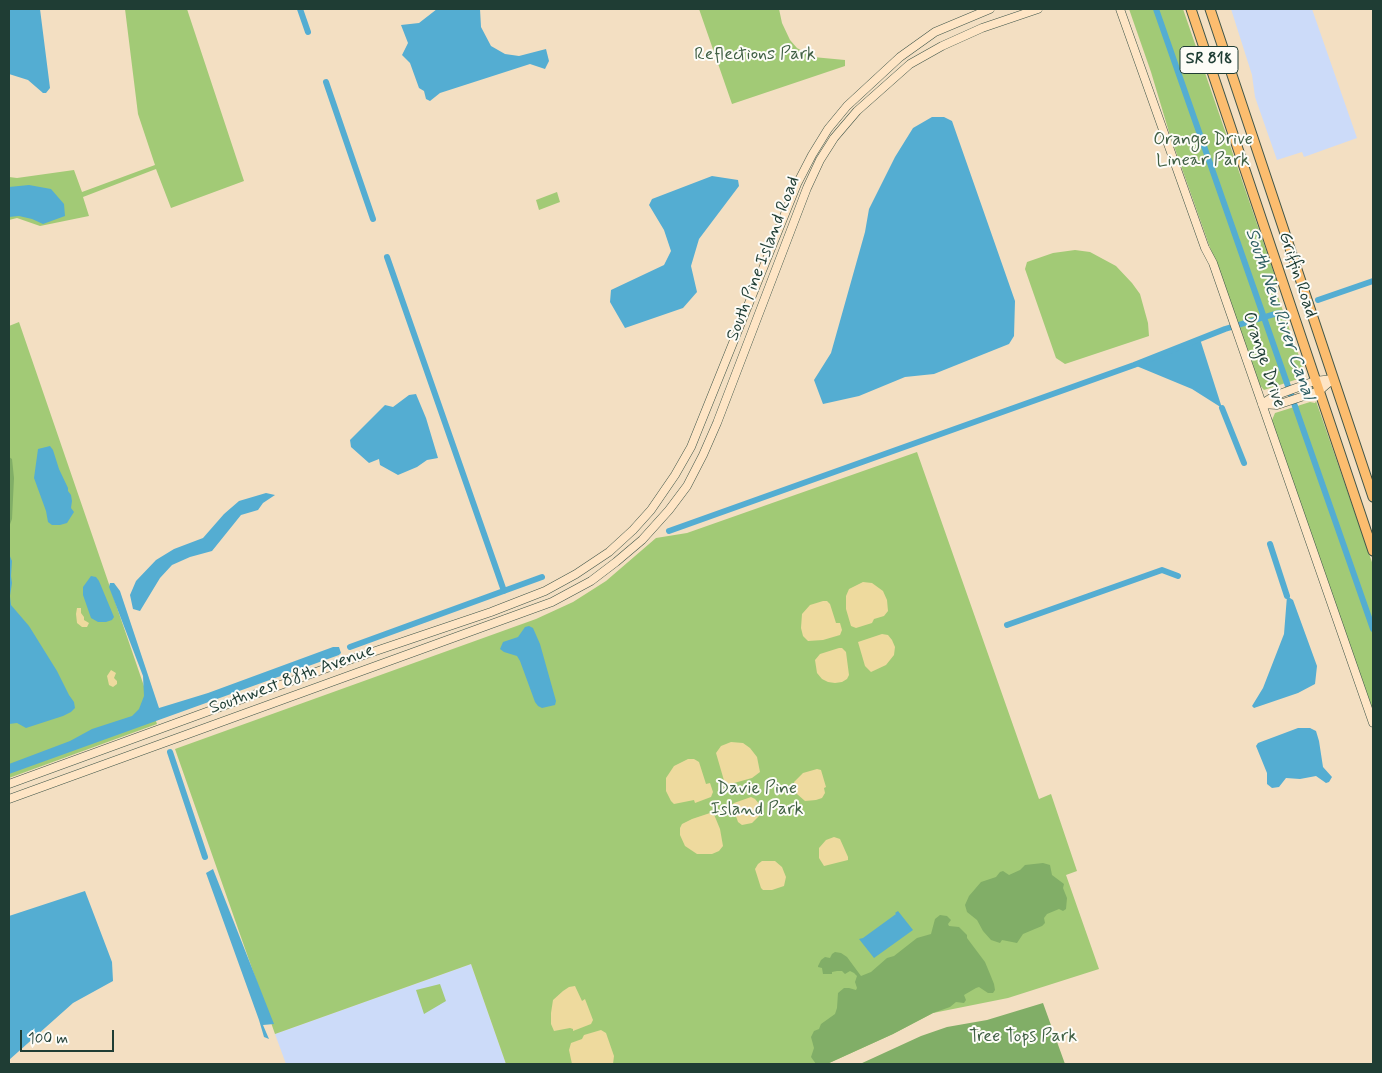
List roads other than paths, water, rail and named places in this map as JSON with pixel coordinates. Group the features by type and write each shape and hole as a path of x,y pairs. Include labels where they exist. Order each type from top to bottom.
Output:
{"main road":[{"name":"South Pine Island Road","path":"576,574 609,552 633,530 650,510 691,447 797,184 828,129 847,106 900,57 941,29 990,9"},
{"name":"South Pine Island Road","path":"583,586 642,540 669,510 687,486 717,423 806,188 834,138 864,105 910,64 948,43 982,28 1038,9"},
{"name":"Orange Drive","path":"1120,9 1202,239 1213,263 1373,723"},
{"name":"Griffin Road","path":"1191,9 1314,393 1373,550"},
{"name":"Griffin Road","path":"1210,9 1373,496"},
{"path":"941,29 948,43"},
{"path":"1262,404 1274,396 1311,383 1333,379"},
{"path":"1262,404 1277,405 1314,393 1333,379"},
{"name":"Southwest 88th Avenue","path":"9,784 349,660 545,592 576,574"},
{"name":"Southwest 88th Avenue","path":"9,799 552,602 583,586"}],"water":[{"path":"9,9 40,9 50,88 46,93 43,93 28,80 9,74"},
{"path":"437,9 480,9 481,27 491,46 505,54 519,56 546,49 549,61 545,69 530,64 440,93 430,101 426,99 424,91 419,88 410,63 402,55 408,43 401,25 419,23"},
{"path":"932,117 944,117 952,121 1015,301 1014,336 1009,344 934,374 905,377 859,396 823,404 814,380 831,353 865,232 869,209 895,157 913,128"},
{"path":"712,176 738,180 739,186 699,239 691,266 697,292 683,308 625,328 610,302 611,290 664,265 671,251 664,230 649,205 652,199"},
{"path":"29,185 51,189 64,204 65,216 43,224 19,216 9,217 9,187"},
{"path":"1200,339 1222,408 1192,389 1134,365"},
{"path":"416,394 426,418 438,458 427,460 417,467 398,475 380,465 379,459 369,463 351,447 350,440 385,405 393,407 409,395"},
{"path":"50,446 71,495 71,508 74,512 67,523 60,525 52,525 48,522 34,478 38,449"},
{"path":"266,493 275,495 263,503 258,510 241,515 212,551 190,557 172,565 160,578 140,611 133,609 130,595 136,581 156,560 174,549 203,538 224,514 239,501"},
{"path":"9,554 12,561 11,605 29,626 57,671 74,702 75,708 63,716 26,728 17,723 9,724"},
{"path":"91,576 96,577 99,581 114,617 112,620 98,622 91,618 83,595 83,587"},
{"path":"110,583 114,583 120,591 159,708 208,693 333,647 339,647 341,653 9,774 9,764 70,741 92,729 132,716 139,709 144,696 143,676 109,587"},
{"path":"1287,596 1293,600 1317,666 1315,684 1298,693 1254,708 1252,706 1263,688 1284,634"},
{"path":"525,627 533,628 540,644 556,701 555,705 542,708 538,706 517,656 500,649 503,642 518,637"},
{"path":"1298,728 1310,728 1316,731 1323,767 1332,777 1326,783 1316,776 1300,779 1286,778 1279,787 1272,788 1267,784 1267,773 1256,746 1258,743"},
{"path":"213,869 274,1024 263,1025 269,1039 264,1037 206,873"},
{"path":"85,891 112,962 113,981 73,1003 9,1060 9,916"},
{"path":"898,911 913,930 874,958 859,939 863,938"}],"waterway":[{"path":"300,9 308,32"},
{"name":"South New River Canal","path":"1156,9 1373,629"},
{"path":"326,82 373,219"},
{"path":"387,257 504,591"},
{"path":"1318,300 1373,281"},
{"path":"669,531 1134,365 1225,329 1278,313"},
{"path":"1222,408 1244,463"},
{"path":"1270,544 1287,596"},
{"path":"1007,625 1162,570 1178,576"},
{"path":"350,647 542,577"},
{"path":"170,752 205,857"}],"park label":[{"name":"Reflections Park","path":"755,55"},
{"name":"Orange Drive Linear Park","path":"1203,150"},
{"name":"Davie Pine Island Park","path":"757,800"},
{"name":"Tree Tops Park","path":"1023,1037"}]}
